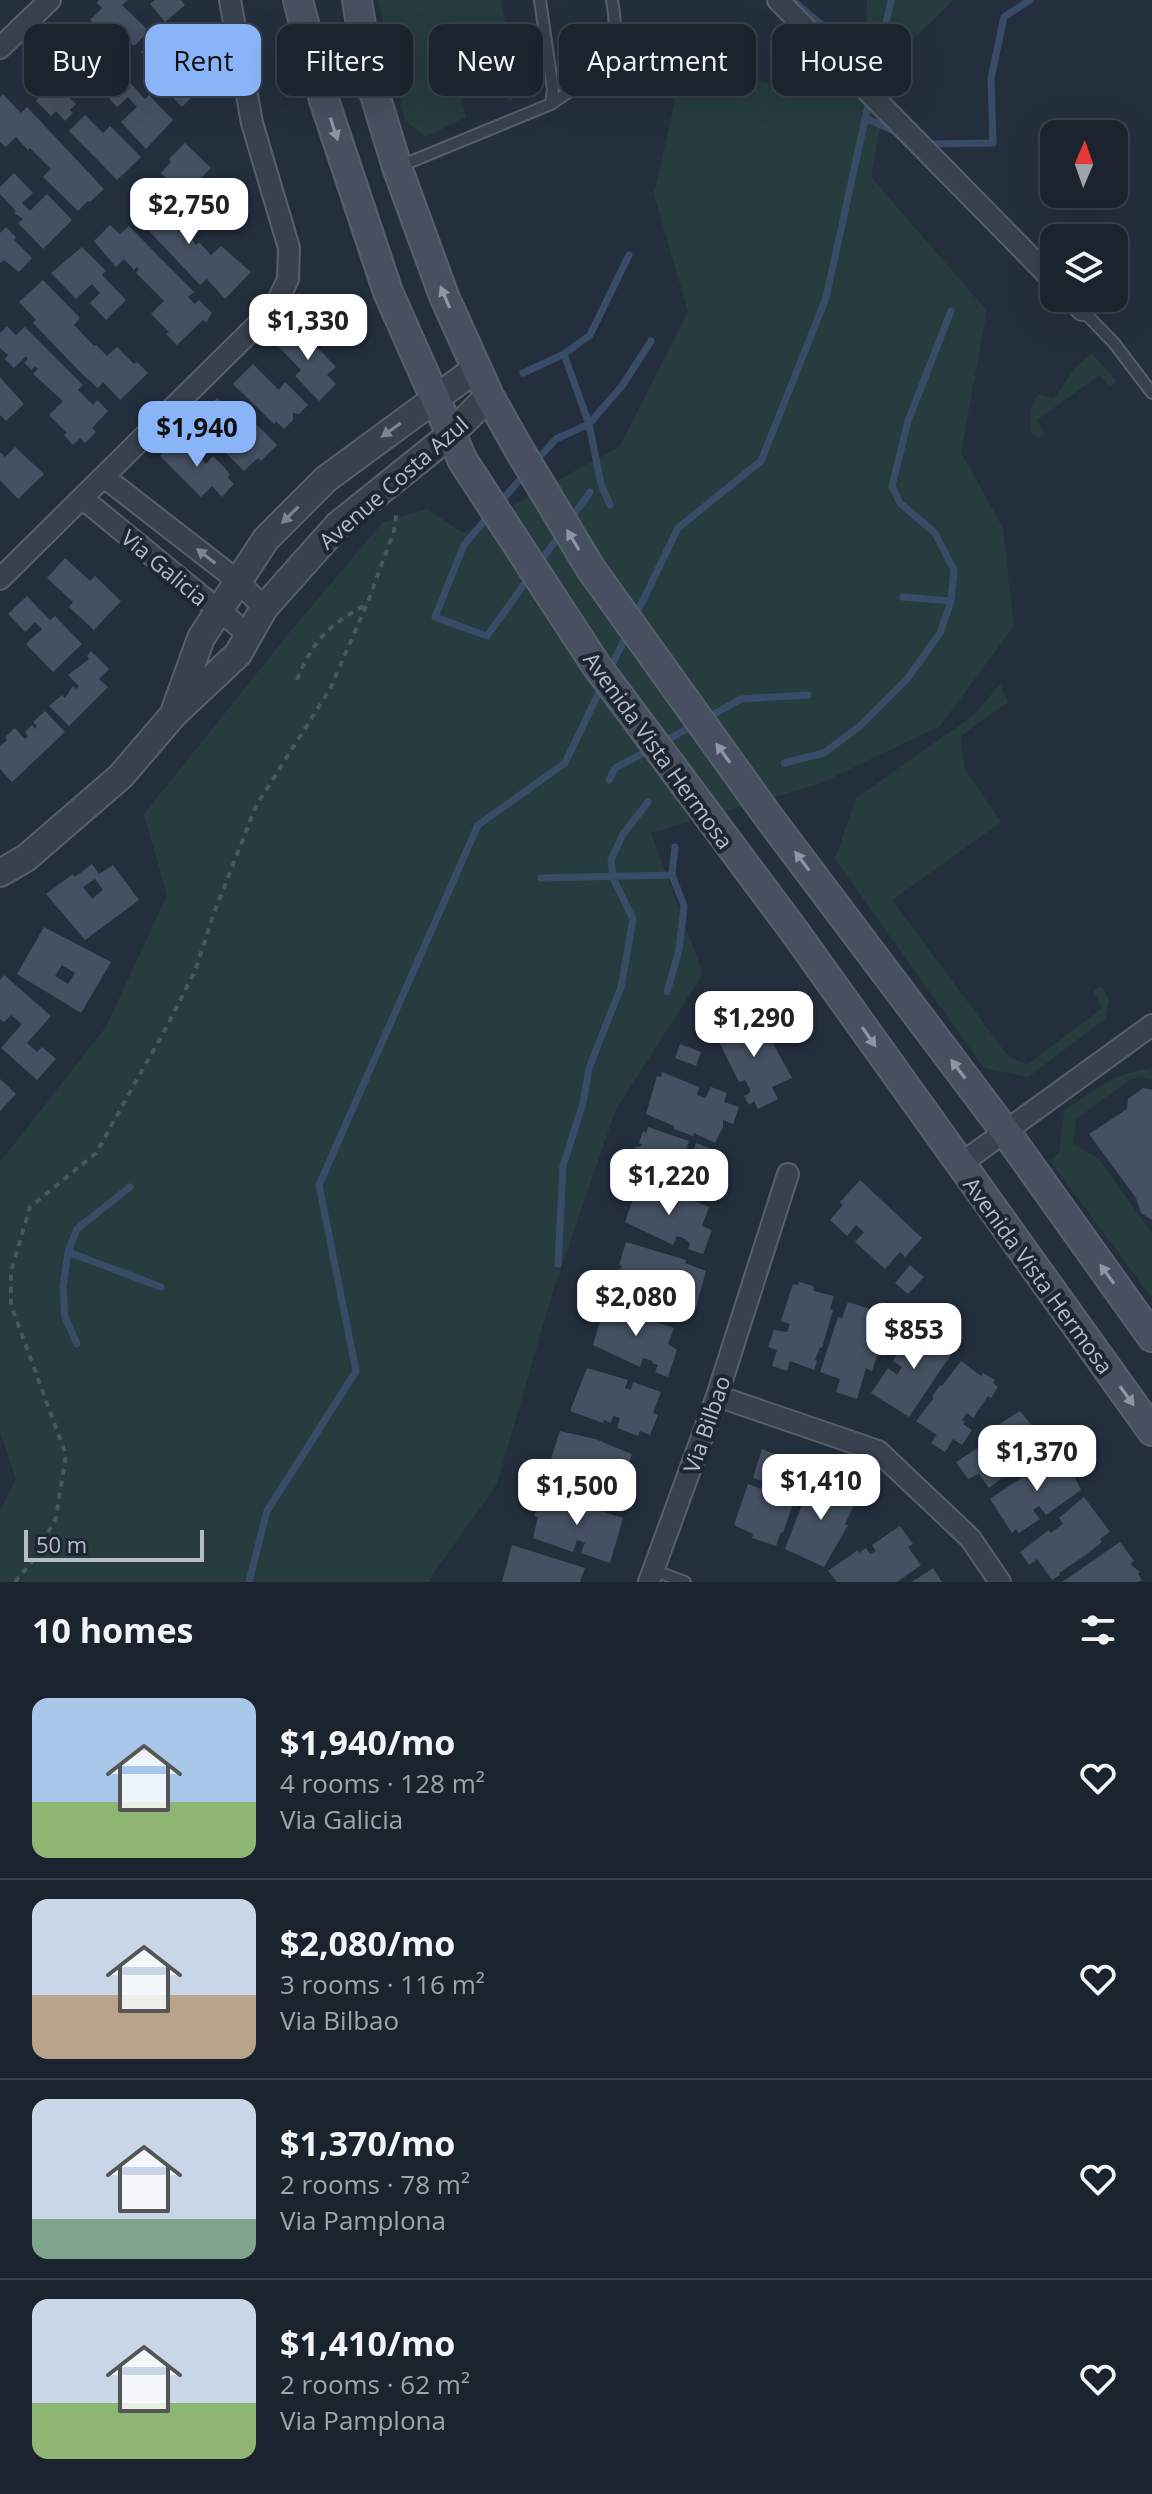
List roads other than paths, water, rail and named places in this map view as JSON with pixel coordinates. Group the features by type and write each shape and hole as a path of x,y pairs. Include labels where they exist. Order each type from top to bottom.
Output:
{"main road":[{"name":"Avenida Vista Hermosa","path":"298,0 324,100 388,292 463,461 596,665 792,928 1152,1431"},
{"path":"357,0 369,75 397,167 444,296 504,424 591,569 768,816 1005,1131 1152,1337"}],"street":[{"path":"0,48 50,0"},
{"path":"0,579 275,307 288,279 289,248 252,123 230,0"},
{"path":"778,0 1040,267"},
{"name":"Avenue Costa Azul","path":"174,714 201,638 266,539 326,479 477,368"},
{"name":"Avenue Costa Azul","path":"0,873 26,858 121,776 174,714 238,654 264,608 338,525 450,435 489,396"},
{"name":"Via Galicia","path":"104,477 238,581 264,608"},
{"name":"Via Galicia","path":"82,498 249,635"},
{"path":"959,1165 1152,1025"},
{"name":"Via Bilbao","path":"651,1576 717,1396 788,1174"},
{"path":"717,1396 878,1451 970,1538 1000,1582"}],"lane":[{"path":"540,0 553,90 551,104"},
{"path":"397,167 551,104 595,74 613,49 616,19 612,0"},
{"path":"1084,312 1114,343 1152,393"},
{"path":"651,1576 685,1582"}],"waterway":[{"path":"792,0 821,24"},
{"path":"635,617 678,528 761,461 826,298 891,0"},
{"path":"925,144 993,143 991,78 1004,17 1030,0"},
{"path":"865,118 899,133"},
{"path":"523,373 564,354 590,335 629,255"},
{"path":"784,763 824,753 860,726 907,679 940,633 951,601 954,570 935,533 900,503 892,486 908,421 951,311"},
{"path":"535,462 556,439 589,424 622,386 651,341"},
{"path":"564,354 589,424 601,484 610,505"},
{"path":"498,505 524,475"},
{"path":"570,520 590,492"},
{"path":"490,514 464,545 435,617 487,636 530,576"},
{"path":"538,565 561,533"},
{"path":"903,597 951,601"},
{"path":"609,671 628,632"},
{"path":"249,1582 267,1511 356,1371 319,1185 478,825 565,763 602,686"},
{"path":"707,718 741,699 808,695"},
{"path":"662,743 696,724"},
{"path":"609,780 615,768 651,749"},
{"path":"558,1264 563,1166 583,1103 589,1068 621,987 633,919 613,878 611,860 623,834 648,802"},
{"path":"667,992 679,950 684,906 672,875 675,847"},
{"path":"541,878 672,875"},
{"path":"77,1344 65,1317 63,1287 68,1252 77,1229 130,1187"},
{"path":"68,1252 161,1287"}]}
